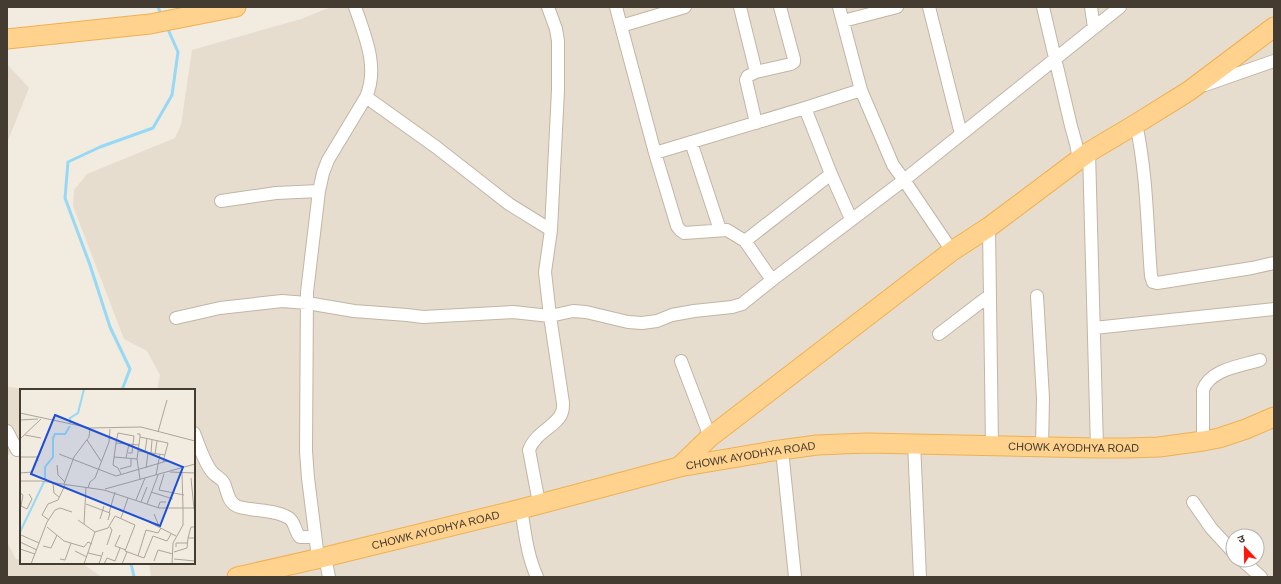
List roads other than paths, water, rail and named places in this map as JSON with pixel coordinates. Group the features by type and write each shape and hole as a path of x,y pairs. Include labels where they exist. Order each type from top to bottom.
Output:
{"main road":[{"path":"7,39 150,24 236,7"},
{"path":"679,467 710,437 952,252 989,227 1084,156 1189,91 1274,27"},
{"name":"CHOWK AYODHYA ROAD","path":"237,577 321,558 679,467 782,450 817,445 867,443 1096,448 1159,447 1219,438 1274,417"}],"street":[{"path":"329,577 321,558 315,537 308,478 306,451 307,292 319,191 323,173 328,160 366,98 372,72 371,57 355,7"},
{"path":"539,503 529,450 532,442 543,431 558,420 563,407 545,272 551,230 558,90 558,41 556,29 548,7"},
{"path":"616,7 655,153 677,226 684,233 727,230 745,241 772,280"},
{"path":"621,26 658,11 685,7"},
{"path":"740,7 756,72"},
{"path":"756,123 746,80 748,76 756,72 794,62 780,7"},
{"path":"839,7 861,90 893,166 952,252"},
{"path":"843,21 897,7"},
{"path":"929,7 961,134"},
{"path":"1042,7 1076,144 1084,156 1094,328 1096,448"},
{"path":"1091,7 1094,28"},
{"path":"176,318 220,308 282,301 307,303 354,312 424,317 512,312 550,316 573,311 586,312 628,322 642,323 657,321 672,315 732,307 742,304 851,219 904,180 1120,7"},
{"path":"1189,91 1274,61"},
{"path":"655,153 861,90"},
{"path":"366,98 436,147 509,204 551,230"},
{"path":"805,108 831,174 851,219"},
{"path":"1136,124 1141,148 1145,185 1151,276 1153,282 1157,283 1252,268 1274,263"},
{"path":"691,142 720,230"},
{"path":"745,241 831,174"},
{"path":"221,201 276,193 319,191"},
{"path":"989,227 992,446"},
{"path":"939,334 990,295"},
{"path":"1037,296 1043,398 1042,447"},
{"path":"1094,328 1274,309"},
{"path":"1203,441 1204,390 1206,383 1215,375 1226,370 1260,360"},
{"path":"681,361 710,437"},
{"path":"7,431 17,450"},
{"path":"195,436 209,467 223,482 233,504 240,507 285,516 292,521 297,534 300,537 315,537"},
{"path":"914,444 920,577"},
{"path":"782,450 795,577"},
{"path":"1193,502 1211,528 1225,543"},
{"path":"521,508 527,547 537,577"},
{"path":"1251,568 1261,577"}],"waterway":[{"path":"158,7 161,14"},
{"path":"122,389 130,369 110,327 90,265 65,198 68,162 100,147 153,128 172,95 178,52 167,27"},
{"path":"131,564 134,577"}]}
